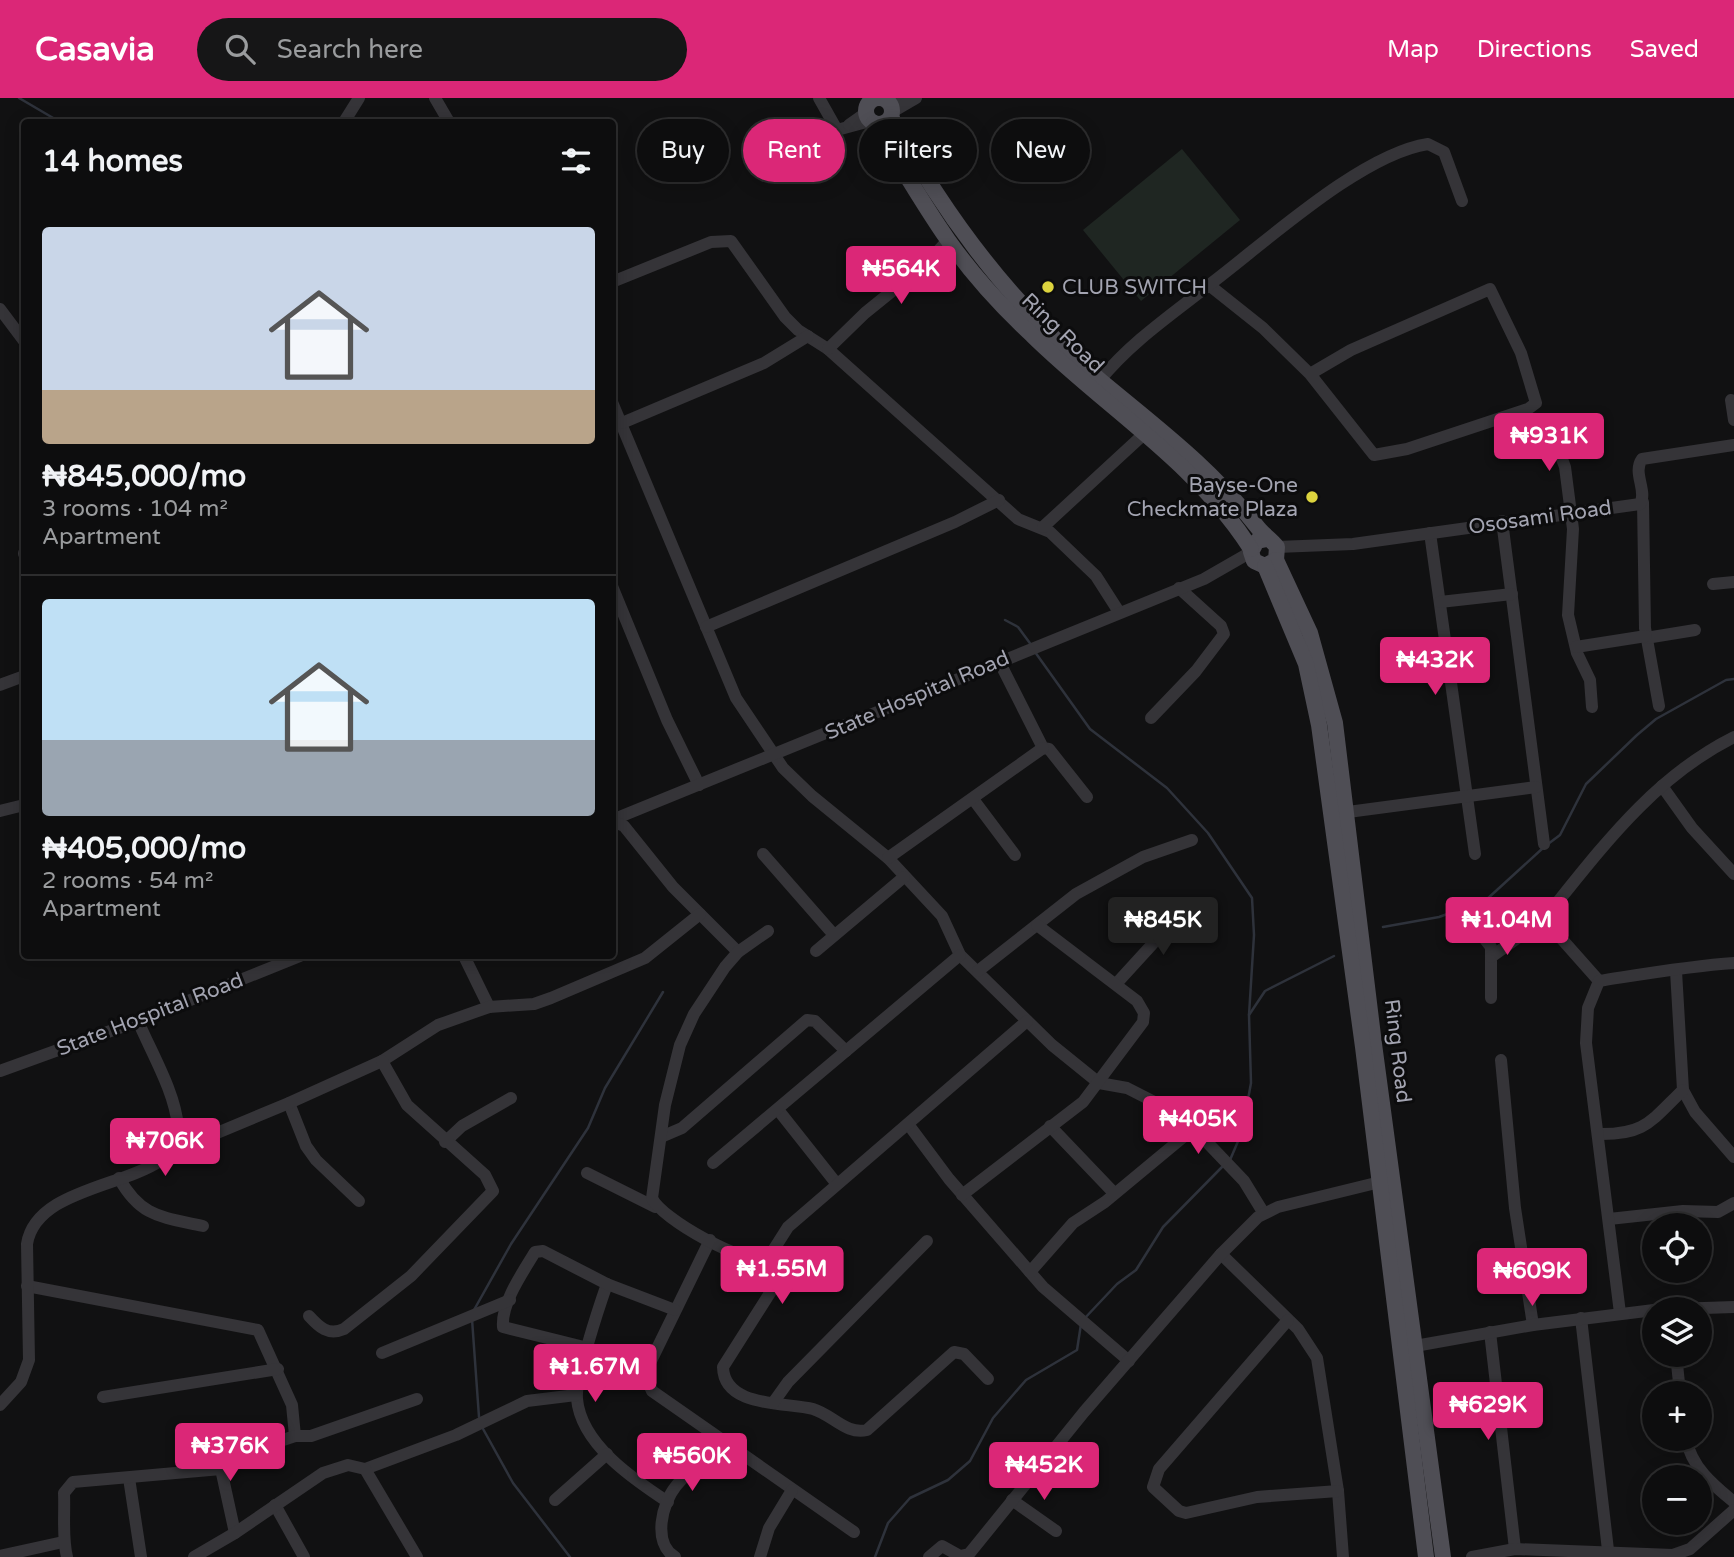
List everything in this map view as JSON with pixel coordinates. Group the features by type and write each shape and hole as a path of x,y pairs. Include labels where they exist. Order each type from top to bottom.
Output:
{"main road":[{"path":"874,99 891,105 884,123 868,113 874,99"},
{"name":"Ring Road","path":"891,105 927,180 999,281 1100,380 1202,463 1265,554 1320,660 1335,723 1348,812 1374,1044 1443,1557"},
{"name":"Ring Road","path":"868,113 948,240 1031,335 1212,494 1265,554 1302,652 1314,700 1380,1181 1399,1360 1426,1557"}],"street":[{"path":"346,119 359,98"},
{"path":"435,98 447,119"},
{"path":"819,98 837,130 846,128 868,113"},
{"path":"891,105 916,98"},
{"path":"1100,380 1133,345 1341,185 1371,165 1407,149 1428,144 1444,152 1462,201"},
{"path":"616,280 711,242 731,240 785,317 828,349 1018,519 1043,527 1096,576 1119,612"},
{"path":"828,349 865,313 928,262 948,240"},
{"path":"1209,285 1263,328 1310,374 1374,455 1407,449 1528,409 1536,403 1521,353 1490,289 1351,350 1310,374"},
{"path":"0,309 21,337"},
{"path":"622,423 764,363 808,336"},
{"path":"1731,400 1734,420"},
{"path":"616,410 736,698 774,756 803,788 888,858 942,916 960,955 1027,1021 1099,1083 1110,1083 1153,1098 1182,1115 1234,1169 1263,1212"},
{"path":"1550,427 1565,467 1571,512 1573,545 1567,615 1576,647 1590,680 1592,707"},
{"path":"1043,527 1144,434"},
{"name":"Ososami Road","path":"1265,554 1299,547 1353,544 1643,502 1637,467 1642,459 1734,445"},
{"path":"706,627 955,522 999,500"},
{"path":"1643,502 1646,637 1659,706"},
{"path":"1502,521 1544,844"},
{"path":"1430,533 1475,854"},
{"name":"State Hospital Road","path":"616,819 1265,554"},
{"path":"1713,584 1734,582"},
{"path":"1151,718 1196,671 1224,634 1224,629 1179,588"},
{"path":"1440,602 1512,594"},
{"path":"616,596 667,720 699,785"},
{"path":"1576,647 1695,630"},
{"path":"999,661 1043,748"},
{"path":"0,685 21,677"},
{"path":"1491,957 1544,919 1618,826 1662,786 1682,769 1734,737"},
{"path":"888,858 1043,748 1049,748 1087,797"},
{"path":"1662,786 1709,848 1734,874"},
{"path":"1348,812 1536,787"},
{"path":"973,799 1015,855"},
{"path":"0,811 21,806"},
{"path":"616,823 624,826 673,887 738,952"},
{"path":"978,971 1063,903 1128,865 1192,840"},
{"path":"763,854 834,935"},
{"path":"816,951 904,877"},
{"path":"178,1136 205,1138 382,1061 438,1025 489,1007 534,1003 645,958 700,914"},
{"path":"1116,985 1158,937 1203,918"},
{"path":"1544,919 1599,981"},
{"path":"962,1195 1083,1102 1143,1022 1143,1008 1037,925"},
{"path":"655,1207 652,1185 671,1073 680,1045 694,1014 738,952 768,931"},
{"path":"1480,933 1491,947 1491,998"},
{"path":"713,1163 779,1111 960,955"},
{"path":"465,959 489,1007"},
{"name":"State Hospital Road","path":"0,1071 138,1021 278,960"},
{"path":"1599,981 1676,971 1690,966 1734,963"},
{"path":"1676,971 1683,1090 1695,1112 1734,1157"},
{"path":"1599,981 1588,1008 1586,1043 1620,1313"},
{"path":"661,1137 682,1128 807,1020 815,1021 846,1051"},
{"path":"0,1405 27,1372 30,1352 27,1286 29,1233 39,1217 69,1198 162,1161 172,1154 178,1136 171,1101 138,1021"},
{"path":"767,1260 788,1227 1027,1021"},
{"path":"1501,1060 1515,1208 1532,1325"},
{"path":"309,1315 323,1330 334,1332 344,1329 411,1276 493,1191 490,1181 407,1105 382,1061"},
{"path":"1598,1133 1623,1135 1638,1130 1683,1090"},
{"path":"445,1142 462,1126 511,1098"},
{"path":"289,1103 306,1146 316,1160 359,1201"},
{"path":"779,1111 836,1183"},
{"path":"908,1124 962,1195 1057,1301 1129,1361"},
{"path":"1050,1126 1114,1193"},
{"path":"1030,1272 1073,1223 1193,1129"},
{"path":"587,1173 655,1207 710,1240 752,1260 767,1260"},
{"path":"119,1178 129,1196 152,1214 204,1226"},
{"path":"929,1557 942,1546 966,1557 1220,1254 1263,1212 1380,1181"},
{"path":"1609,1219 1683,1211 1718,1212 1734,1203"},
{"path":"710,1240 649,1365 648,1382 652,1391 721,1442 854,1532"},
{"path":"773,1403 788,1382 927,1241"},
{"path":"588,1348 508,1331 502,1322 522,1273 538,1250 607,1284 675,1310"},
{"path":"1220,1254 1289,1320 1306,1339 1317,1358 1338,1491 1343,1557"},
{"path":"767,1260 776,1273 775,1285 723,1367 723,1375 734,1390 773,1403 813,1409 859,1432 867,1430 954,1352 964,1354 988,1379"},
{"path":"607,1284 576,1395 579,1409 593,1438 607,1454 668,1502"},
{"path":"27,1286 252,1327 265,1340 278,1369 292,1405 295,1436"},
{"path":"382,1353 510,1300"},
{"path":"1712,1308 1734,1307"},
{"path":"1415,1346 1532,1325 1642,1311"},
{"path":"1581,1318 1608,1550"},
{"path":"1289,1320 1159,1469 1153,1488 1179,1511 1186,1513 1257,1497 1338,1491"},
{"path":"1490,1332 1515,1549"},
{"path":"103,1397 278,1369"},
{"path":"194,1557 235,1533 303,1485 337,1467 365,1469 456,1435 527,1401 576,1395"},
{"path":"67,1557 63,1542 66,1534 64,1493 68,1485 176,1471 220,1469 268,1445 295,1436 311,1436 417,1399"},
{"path":"675,1557 669,1553 662,1537 668,1502 674,1488 721,1442"},
{"path":"1689,1451 1702,1473 1734,1502"},
{"path":"555,1500 607,1454"},
{"path":"220,1469 235,1533"},
{"path":"365,1469 417,1557"},
{"path":"129,1478 141,1557"},
{"path":"760,1557 769,1528 792,1490"},
{"path":"1012,1500 1056,1531"},
{"path":"275,1505 304,1557"},
{"path":"1472,1557 1515,1549 1608,1550 1673,1555 1683,1553 1734,1510"},
{"path":"0,1556 63,1542"}],"shaded area":[{"path":"1182,149 1240,220 1141,301 1083,230"}],"waterway":[{"path":"19,98 55,119"},
{"path":"1005,620 1018,627 1032,646"},
{"path":"1035,652 1090,729 1167,788 1208,833 1252,898 1254,935 1249,1015"},
{"path":"1548,844 1560,835 1586,784 1637,735 1656,719 1726,680 1734,679"},
{"path":"1383,927 1439,917 1486,900 1543,848"},
{"path":"1230,1160 1242,1132 1251,1083 1249,1015 1265,991 1334,956"},
{"path":"474,1310 511,1244 588,1128 605,1088 663,992"},
{"path":"1084,1319 1117,1284 1136,1270 1163,1227 1222,1167"},
{"path":"472,1319 479,1417"},
{"path":"875,1557 888,1523 910,1498 948,1480 970,1461 993,1418 1026,1380 1077,1350 1081,1324"},
{"path":"482,1427 513,1483 570,1557"}],"place":[{"name":"CLUB SWITCH","path":"1048,287"},
{"name":"Bayse-One Checkmate Plaza","path":"1312,497"}]}
